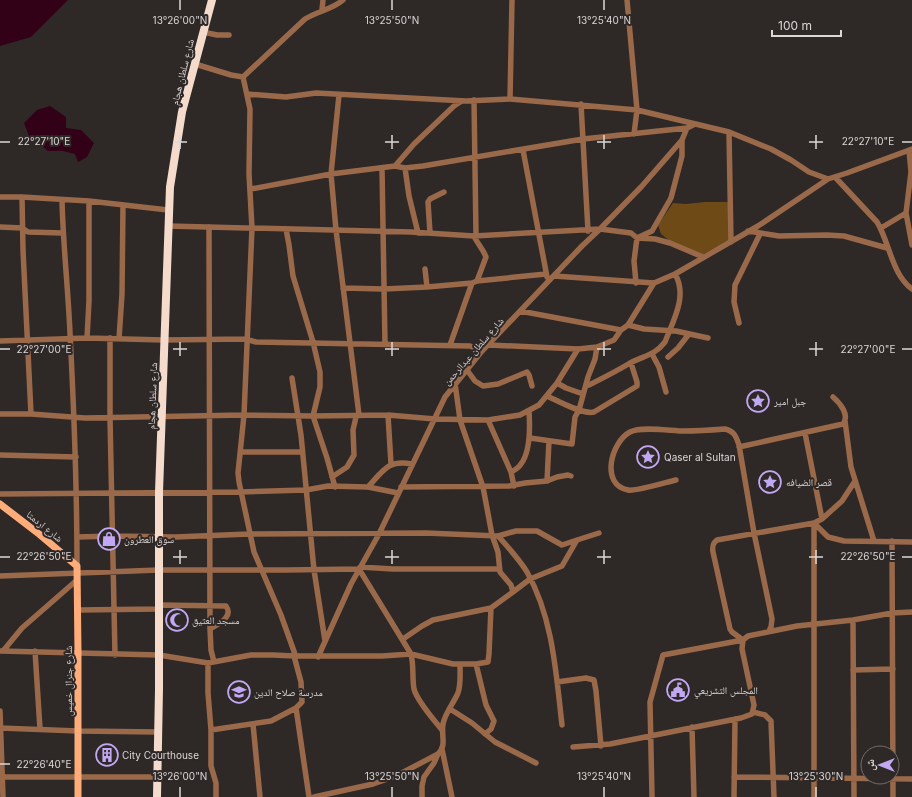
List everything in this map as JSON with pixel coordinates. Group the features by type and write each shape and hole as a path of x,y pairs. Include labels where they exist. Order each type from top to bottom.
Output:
{"highway":[{"name":"شارع سلطان هجام","path":"157,797 159,492 168,210 171,174 179,128 202,32 212,0"}],"main road":[{"name":"شارع اردمتا","path":"0,504 77,573"},
{"name":"شارع جنرال خميس","path":"77,573 78,797"}],"street":[{"path":"322,10 323,0"},
{"path":"243,77 306,18 337,5 343,0"},
{"path":"510,99 512,0"},
{"path":"626,0 637,110 634,134"},
{"path":"202,32 217,35 229,35"},
{"path":"195,64 231,75 243,77"},
{"path":"211,730 271,721 296,708 302,702 301,682 295,657 263,570 254,552 240,492 238,473 244,415 246,339 252,228 249,174 250,109 243,77"},
{"path":"247,94 276,97 316,93 466,101"},
{"path":"332,477 346,467 354,455 354,430 356,417 359,415 349,344 331,174 339,95"},
{"path":"395,166 414,144 460,102 510,99 637,110 729,132 771,150 791,160 809,172 828,179"},
{"path":"450,345 474,282 486,257 475,236 474,100"},
{"path":"581,104 588,231"},
{"path":"251,189 331,174 395,166 405,168 583,140 687,128 695,124"},
{"name":"شارع سلطان عبدالرحمن","path":"318,657 360,568 379,534 435,419 444,397 482,351 548,281 642,186 682,140 687,128"},
{"path":"729,132 731,242"},
{"path":"638,238 652,231 671,198 682,156 682,140"},
{"path":"523,150 548,281"},
{"path":"554,276 636,283 654,283 675,274 748,232 828,179 911,150 912,172 906,213 912,245"},
{"path":"382,168 385,344"},
{"path":"405,168 409,196 418,232"},
{"path":"836,177 877,222 881,228 887,248 900,275 912,289"},
{"path":"430,233 428,202 430,199 444,192"},
{"path":"0,197 89,201 168,210"},
{"path":"22,197 22,228 31,414"},
{"path":"1,651 77,573 76,457 62,200"},
{"path":"87,338 89,301 89,201"},
{"path":"119,339 122,294 123,205"},
{"path":"881,228 906,213"},
{"path":"168,226 418,232 475,236 588,231 600,229 631,233 638,238 655,239 670,243 703,257"},
{"path":"0,227 22,228 28,232 63,233"},
{"path":"209,227 208,339 211,663 208,693 211,730 211,766 216,783 216,797"},
{"path":"286,229 293,276 317,358 320,381 313,416 335,487"},
{"path":"748,232 779,236 844,236 887,248"},
{"path":"739,323 734,302 735,285 760,234"},
{"path":"636,283 634,261 638,238"},
{"path":"425,269 427,287"},
{"path":"343,288 384,289 427,287 546,274"},
{"path":"586,386 589,386 631,363 652,354 665,342 681,298 679,280 675,274"},
{"path":"489,345 578,349 597,348 614,340 621,330 628,325 654,283"},
{"path":"520,311 621,330"},
{"path":"628,325 644,329 669,330 708,338"},
{"path":"668,357 690,334"},
{"path":"0,341 70,338 164,340 246,339 256,342 470,346 482,351"},
{"path":"110,338 110,418 116,654"},
{"path":"530,438 572,444 574,424 595,359 597,348"},
{"path":"0,414 31,414 74,418 244,415 388,415 435,419 488,420 520,415 539,405 557,383 578,349"},
{"path":"652,354 659,367 666,392"},
{"path":"547,396 579,410 590,413 594,412 613,399 635,388 637,382 631,363"},
{"path":"467,370 478,385 483,386 498,384 526,372 529,375 532,386"},
{"path":"292,378 298,416 314,570 325,642"},
{"path":"455,383 460,420 483,486 495,536 499,569 511,585 513,592"},
{"path":"557,383 583,394"},
{"path":"833,397 842,406 846,417 845,421 851,467 874,541"},
{"path":"511,472 522,463 530,438 529,411"},
{"path":"388,415 390,464"},
{"path":"488,420 511,472 514,486"},
{"path":"739,447 843,424 845,421"},
{"path":"676,480 630,491 621,488 612,476 611,469 613,454 616,446 622,438 630,432 637,430 706,431 725,429 730,430 735,434 739,447 754,534 772,619 772,627 769,631"},
{"path":"805,432 822,519"},
{"path":"547,481 549,441"},
{"path":"241,452 302,452"},
{"path":"0,454 76,457"},
{"path":"368,487 390,464 412,464"},
{"path":"0,494 240,492 306,490 328,486 368,487 400,490 514,486 525,483 547,481 568,475 571,476"},
{"path":"743,640 730,629 712,552 714,542 717,540 814,523 822,519 842,501 856,481"},
{"path":"814,523 828,537 844,541 912,542"},
{"path":"814,523 814,797"},
{"path":"77,537 426,533 495,536 516,531 537,531 562,545 599,534"},
{"path":"495,536 520,562 538,595 552,648 562,725"},
{"path":"403,639 433,620 491,608 530,579 562,566 570,554 576,540"},
{"path":"892,542 893,745"},
{"path":"0,576 159,570 314,570 360,568 499,569"},
{"path":"360,568 411,654 414,665 414,689 416,694 430,716 442,730"},
{"path":"78,610 211,605 226,606 228,613 226,618 210,629"},
{"path":"1,651 158,655 211,663 251,655 318,657 411,654 460,665 476,664 488,662 491,608"},
{"path":"652,797 650,702 663,655 743,640 748,636 769,631 815,623 853,620 892,613 912,612"},
{"path":"853,620 854,797"},
{"path":"572,747 601,746 750,715 753,712 754,705 742,648 743,640"},
{"path":"36,651 40,729"},
{"path":"476,664 486,705 494,721 491,729 485,734"},
{"path":"422,797 424,777 434,763 444,743 442,730 444,720 458,691 460,665"},
{"path":"853,670 893,669"},
{"path":"557,682 586,678 594,680 601,746"},
{"path":"296,708 309,797"},
{"path":"450,709 472,723 495,742 536,763"},
{"path":"0,711 1,777 3,797"},
{"path":"753,712 765,715 771,721 774,797"},
{"path":"734,797 735,719"},
{"path":"253,724 260,797"},
{"path":"692,727 694,797"},
{"path":"0,728 158,732"},
{"path":"442,749 452,797"},
{"path":"314,797 374,784 396,776 438,754"},
{"path":"1,777 157,777"},
{"path":"734,778 860,779"},
{"path":"900,779 912,779"},
{"path":"893,785 893,797"}],"shaded area":[{"path":"0,0 68,0 31,37 0,46"},
{"path":"50,106 66,117 66,128 81,130 94,143 87,157 78,162 75,154 63,151 48,151 29,136 24,123 37,110"},
{"path":"728,202 729,240 702,255 670,241 661,234 658,225 673,203 686,204"}],"place":[{"name":"جبل امير","path":"758,401"},
{"name":"Qaser al Sultan","path":"648,457"},
{"name":"قصر الضيافه","path":"770,482"},
{"name":"سوق العطرون","path":"109,539"},
{"name":"مسجد العتيق","path":"177,620"},
{"name":"المجلس التشريعي","path":"678,690"},
{"name":"مدرسة صلاح الدين","path":"239,692"},
{"name":"City Courthouse","path":"107,755"}]}
